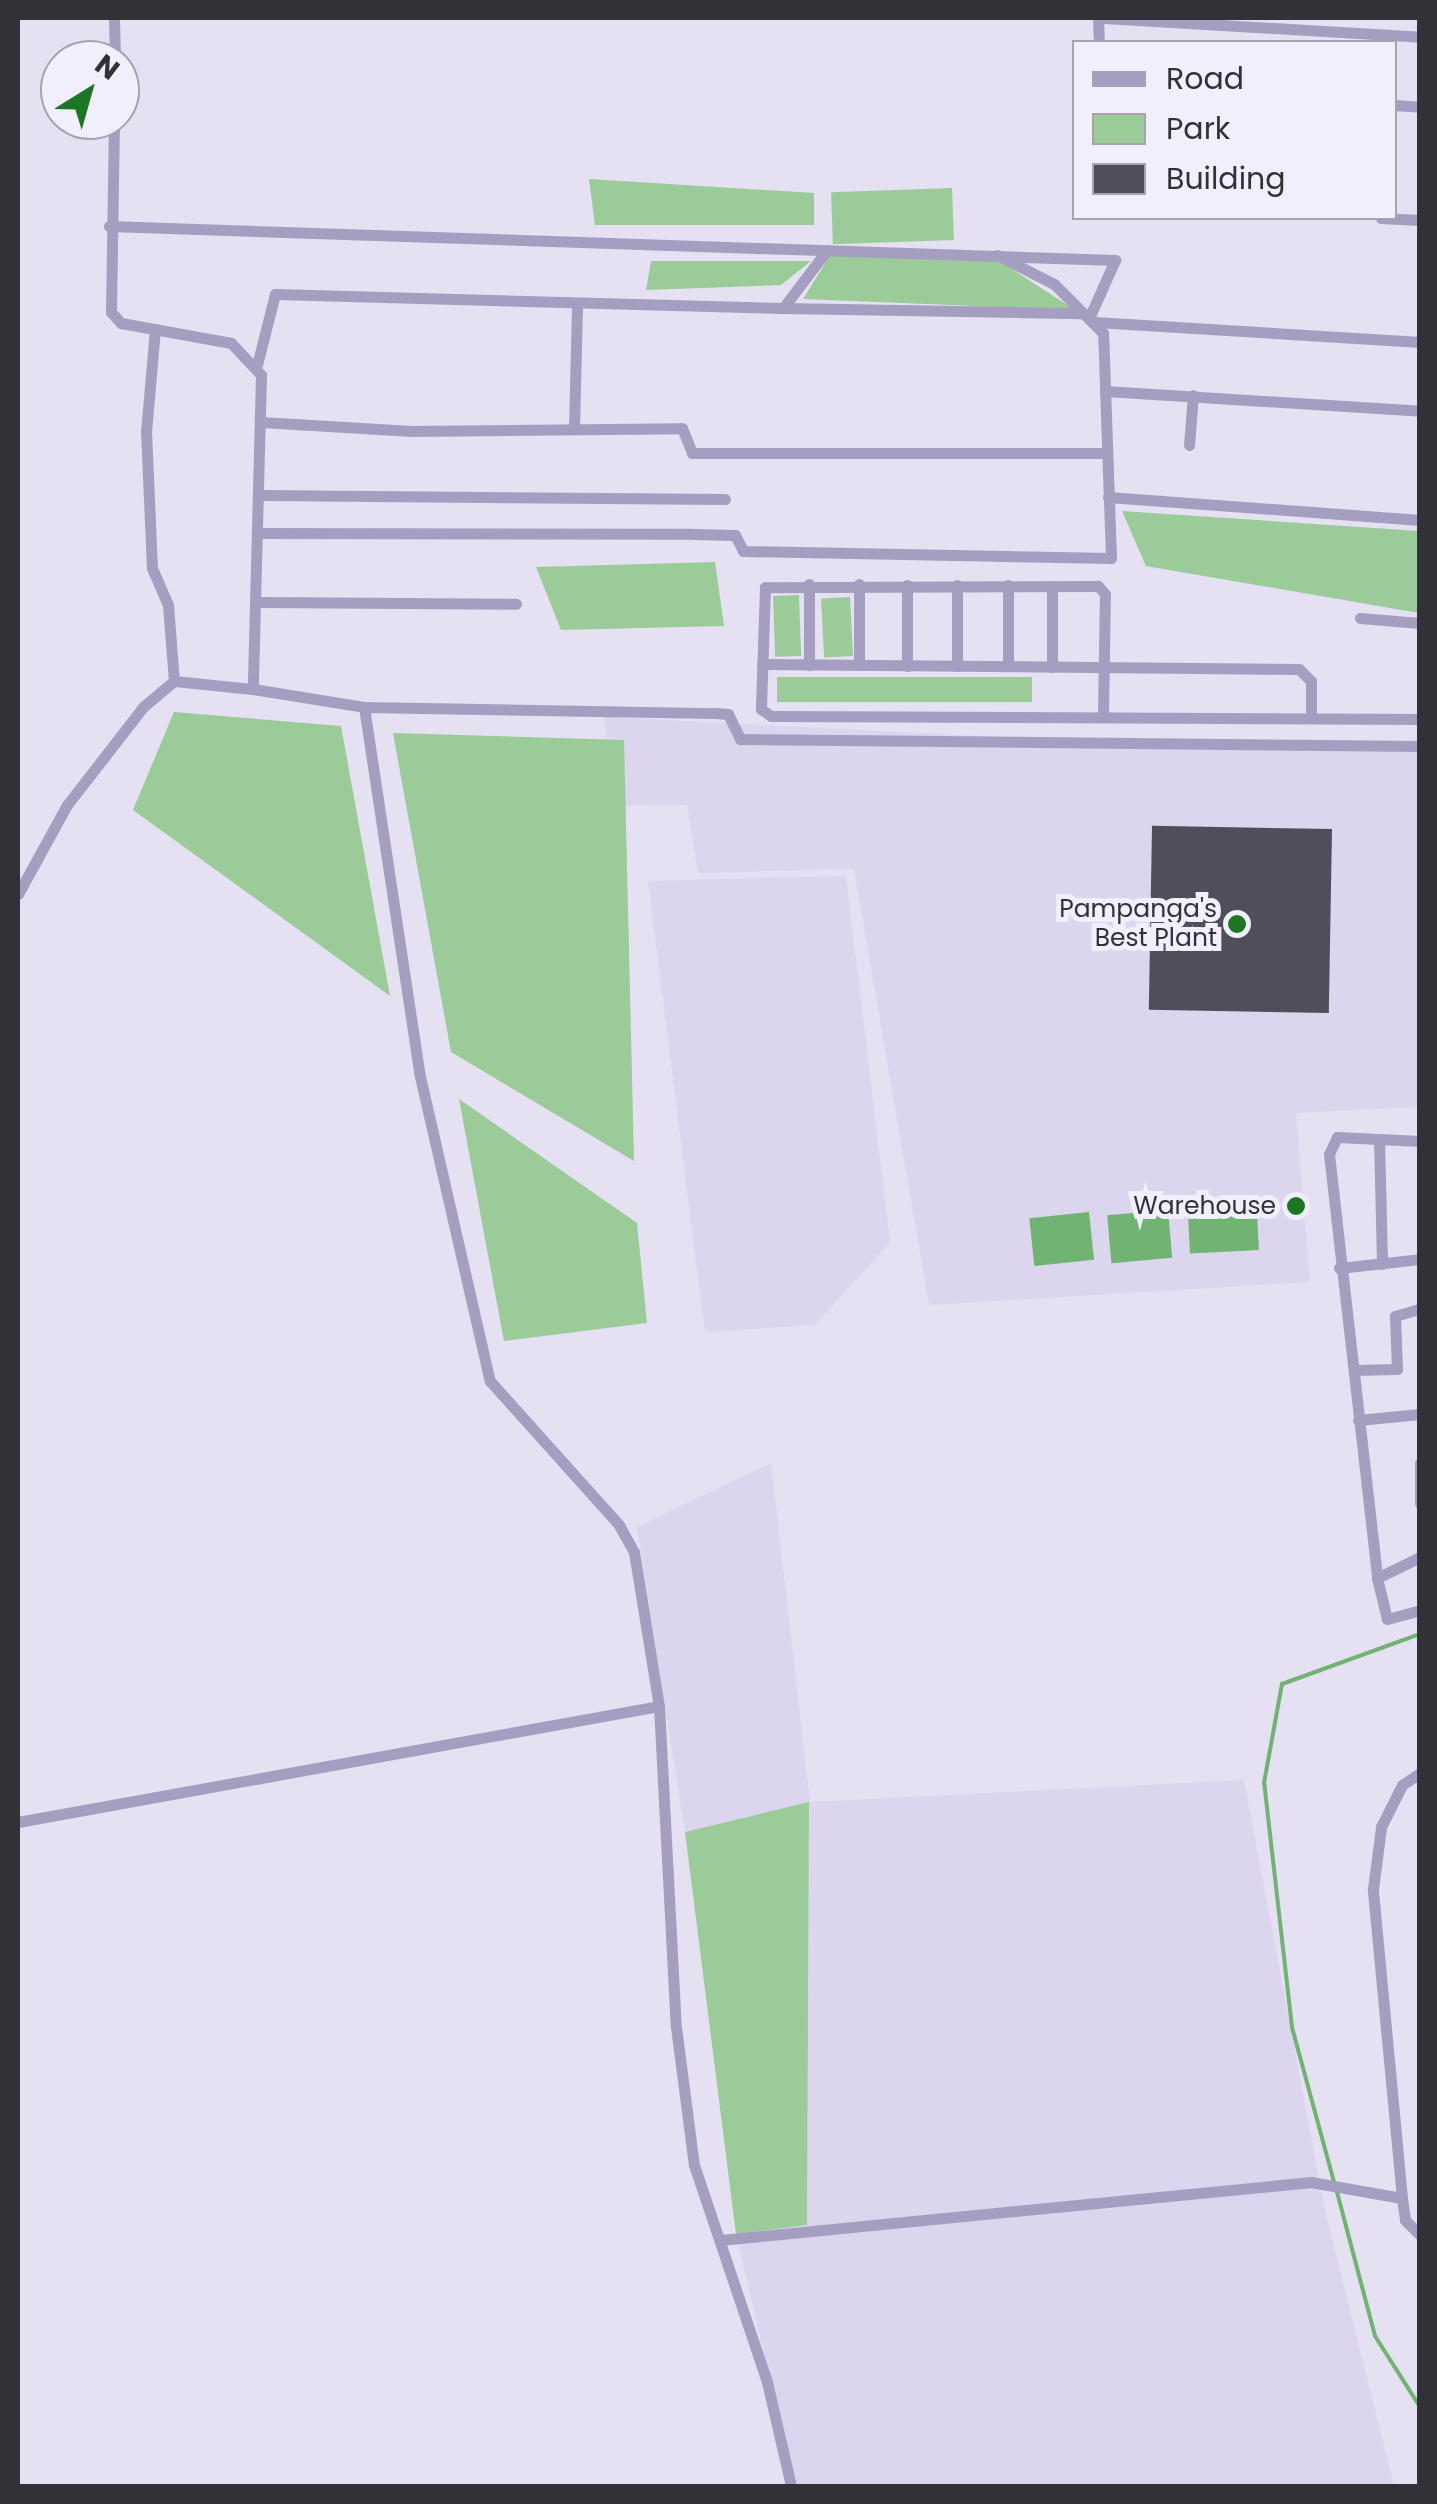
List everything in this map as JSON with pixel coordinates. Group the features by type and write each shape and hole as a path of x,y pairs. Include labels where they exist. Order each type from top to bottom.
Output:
{"street":[{"path":"1100,18 1420,38"},
{"path":"113,140 109,226 111,312 121,323 231,344 257,365"},
{"path":"109,226 1115,260 1088,318"},
{"path":"783,308 827,250"},
{"path":"260,533 721,535 740,538 744,551 1110,558 1104,453 1106,391 1088,318 1054,284 997,255"},
{"path":"254,689 261,495 257,365 275,294 1088,318 1420,342"},
{"path":"574,429 577,304"},
{"path":"155,329 146,431 152,568 168,605 174,681"},
{"path":"1106,391 1420,411"},
{"path":"1189,445 1193,395"},
{"path":"260,422 682,428 692,453 1104,453"},
{"path":"261,495 725,499"},
{"path":"1108,496 1420,520"},
{"path":"809,584 809,664"},
{"path":"859,584 859,665"},
{"path":"906,666 907,584"},
{"path":"957,585 957,666"},
{"path":"1103,716 1103,591 1052,586 766,586 761,709 771,716 1420,718"},
{"path":"1008,586 1008,666"},
{"path":"1052,586 1052,667"},
{"path":"260,602 516,604"},
{"path":"1360,618 1420,622"},
{"path":"762,664 1299,669 1310,681 1311,717"},
{"path":"18,894 67,805 143,707 174,681 254,689 364,708 715,712 728,714 740,738 1420,746"},
{"path":"364,708 420,1072 484,1362 500,1395 620,1526 634,1552 658,1706 676,2027 694,2165 720,2240 791,2486"},
{"path":"1420,1141 1337,1137 1330,1145 1339,1268 1378,1578 1387,1619 1420,1610"},
{"path":"1379,1140 1382,1264"},
{"path":"1339,1268 1420,1259"},
{"path":"1354,1370 1397,1369 1395,1316 1420,1310"},
{"path":"1358,1420 1420,1414"},
{"path":"1420,1463 1420,1503"},
{"path":"1378,1578 1420,1556"},
{"path":"18,1822 658,1706"},
{"path":"1420,1773 1390,1805 1373,1889 1402,2198 1405,2220 1420,2236"},
{"path":"720,2240 1311,2182 1342,2183 1402,2198"}],"shaded area":[{"path":"605,717 1176,746 1419,746 1419,1107 1296,1113 1310,1282 929,1305 854,869 698,873 687,805 613,806"},
{"path":"846,876 890,1242 815,1325 705,1332 648,881"},
{"path":"1168,1210 1172,1258 1111,1263 1107,1215"},
{"path":"1089,1212 1094,1260 1034,1266 1029,1218"},
{"path":"1257,1213 1259,1250 1190,1254 1188,1217"},
{"path":"771,1463 810,1802 1244,1780 1325,2211 1394,2486 795,2486 736,2234 807,2224 809,1803 685,1832 637,1527"}],"green space":[{"path":"589,179 814,193 814,225 595,225"},
{"path":"952,188 954,240 833,244 831,192"},
{"path":"831,254 998,260 1075,310 803,299"},
{"path":"651,261 811,261 781,285 646,290"},
{"path":"1122,511 1419,531 1419,613 1146,566"},
{"path":"715,562 724,626 561,630 536,567"},
{"path":"799,595 801,656 775,657 773,596"},
{"path":"850,597 853,656 824,657 821,599"},
{"path":"777,677 1032,677 1032,702 777,702"},
{"path":"174,712 341,726 390,996 133,810"},
{"path":"393,733 624,740 634,1161 451,1052"},
{"path":"459,1099 637,1223 647,1323 504,1341"},
{"path":"809,1802 807,2225 736,2234 685,1832"}],"building":[{"name":"Pampanga's Best Plant","path":"1152,826 1332,829 1329,1013 1149,1010"}],"waterway":[{"path":"1334,2182 1292,2027 1264,1783 1282,1684 1420,1634"},
{"path":"1337,2192 1375,2336 1420,2407"}],"place":[{"name":"Pampanga's Best Plant","path":"1237,924"},
{"name":"Warehouse","path":"1296,1206"}]}
